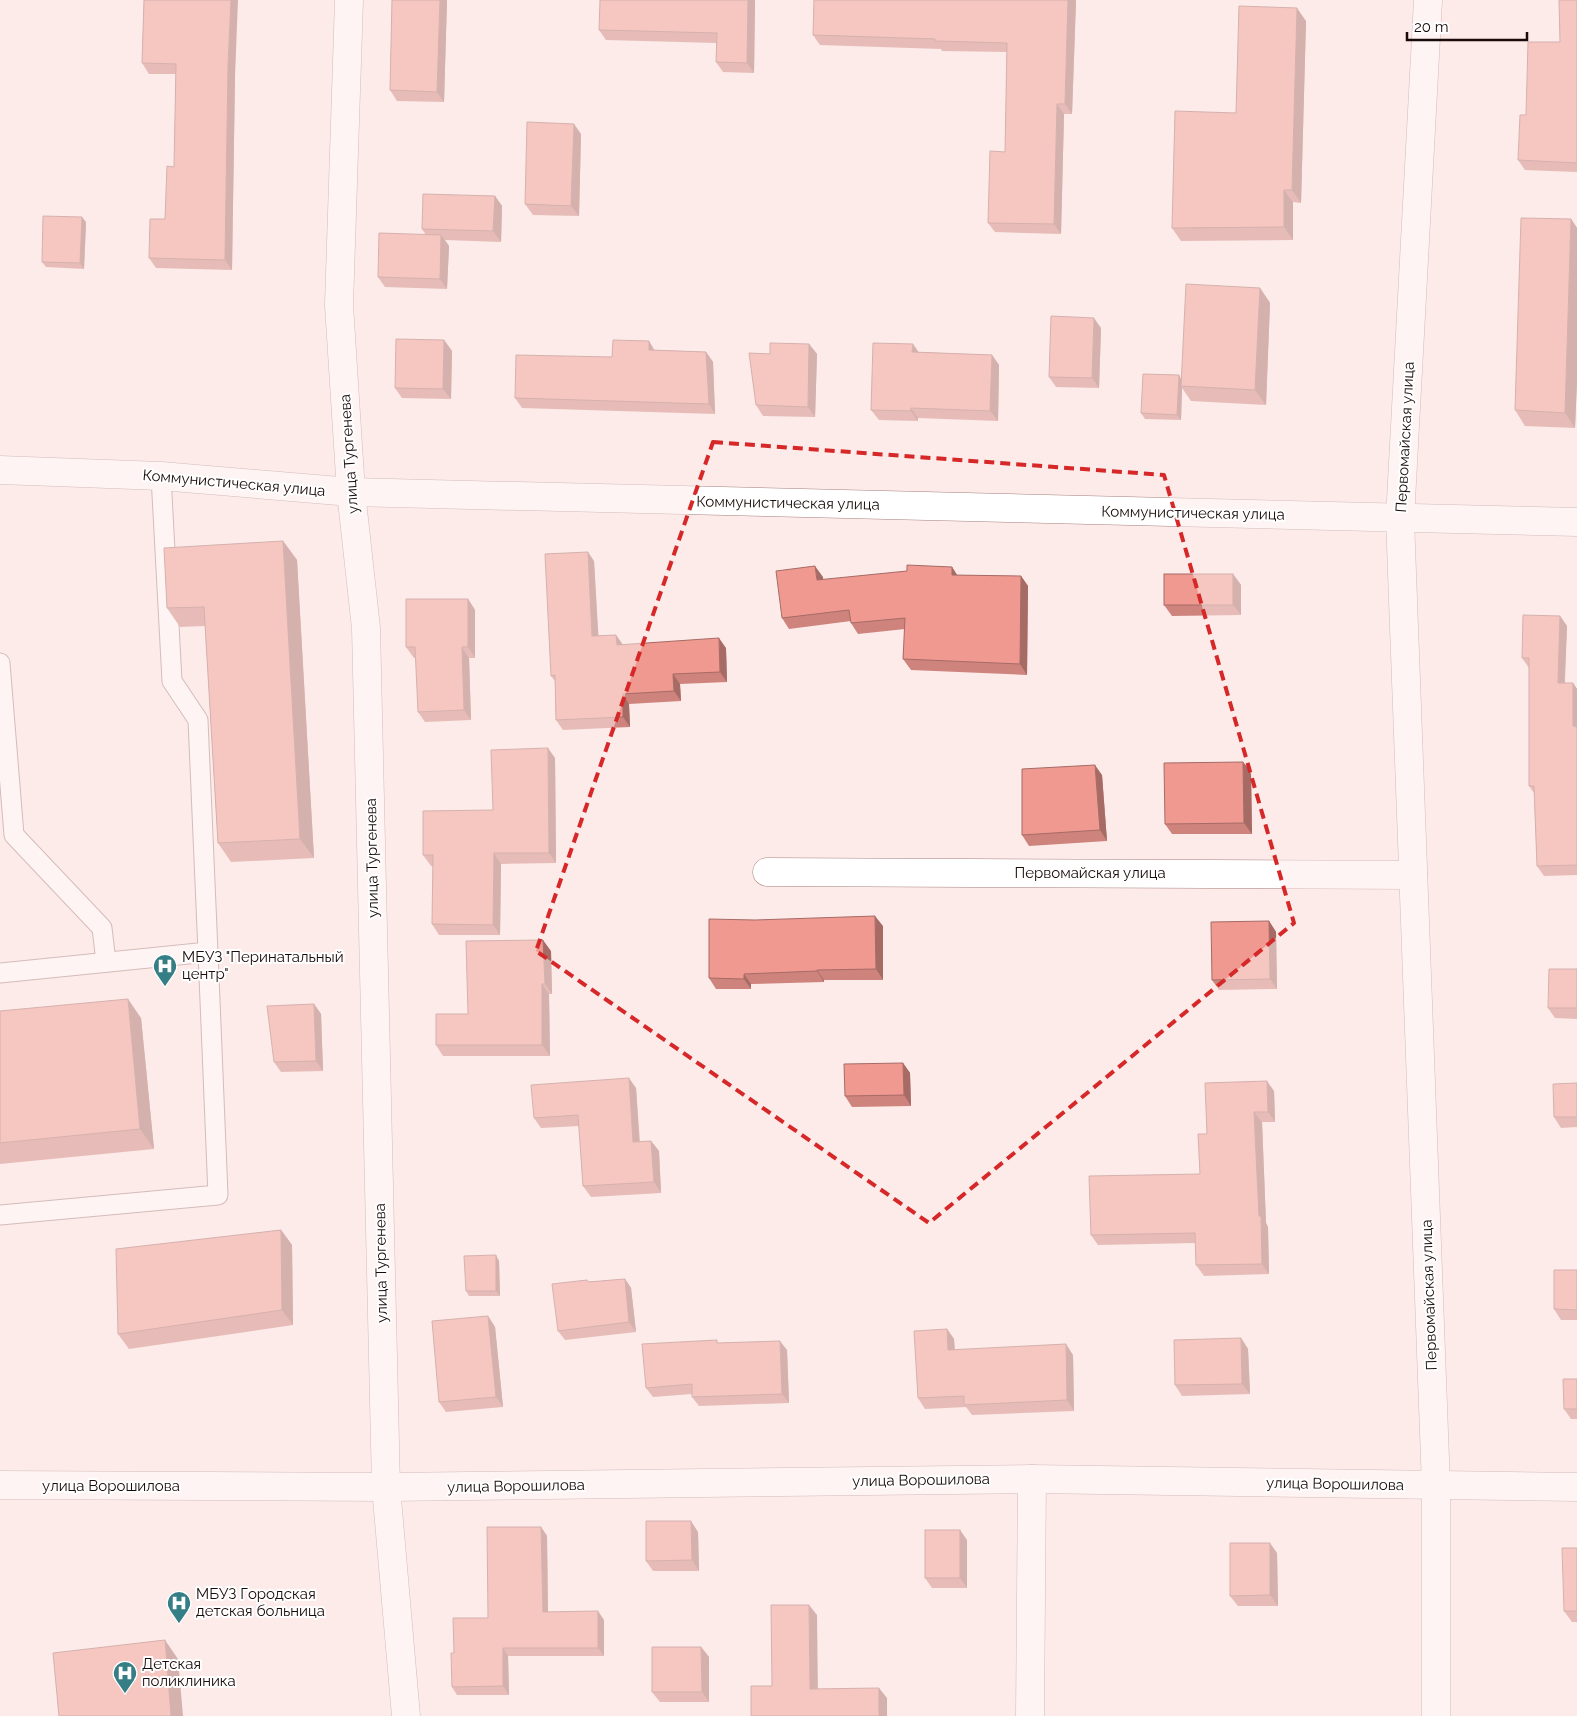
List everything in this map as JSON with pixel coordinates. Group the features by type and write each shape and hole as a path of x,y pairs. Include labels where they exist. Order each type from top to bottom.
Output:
{"street":[{"name":"улица Тургенева","path":"349,0 339,305 351,492 366,628 386,1487 406,1716"},
{"name":"Первомайская улица","path":"1428,0 1400,518 1436,1486 1436,1716"},
{"name":"Коммунистическая улица","path":"0,470 161,476 351,492 1577,522"},
{"name":"Первомайская улица","path":"767,872 1413,875"},
{"name":"улица Ворошилова","path":"0,1485 386,1487 1032,1479 1577,1487"},
{"path":"1030,1716 1032,1479"}],"lane":[{"path":"0,1215 218,1195 198,720 172,680 161,476"},
{"path":"0,663 14,835 102,928 106,962"},
{"path":"0,973 208,952"}],"highlighted area":[{"path":"713,442 1164,475 1294,923 929,1223 536,951"}],"building":[{"path":"144,0 231,0 225,260 149,258 150,219 165,219 167,166 174,167 176,64 142,63"},
{"path":"392,0 440,0 437,92 390,90"},
{"path":"600,0 748,0 747,63 716,62 717,33 599,30"},
{"path":"814,0 1068,0 1065,104 1057,104 1054,224 988,223 990,151 1005,152 1007,43 813,35"},
{"path":"1559,0 1577,0 1577,163 1518,160 1520,115 1526,115 1528,42 1560,42"},
{"path":"1239,6 1297,8 1292,190 1284,190 1284,227 1172,228 1175,111 1236,113"},
{"path":"527,122 574,124 571,206 525,204"},
{"path":"423,194 495,196 493,231 422,229"},
{"path":"43,216 82,217 80,263 42,262"},
{"path":"1521,218 1571,219 1565,413 1515,410"},
{"path":"379,233 441,235 440,279 378,277"},
{"path":"1186,284 1260,288 1255,390 1181,386"},
{"path":"1051,316 1094,318 1092,378 1049,377"},
{"path":"396,339 444,340 443,389 395,388"},
{"path":"613,340 649,341 649,350 706,352 709,404 515,398 516,355 612,357"},
{"path":"770,343 809,344 808,407 756,405 749,353 770,354"},
{"path":"873,343 913,344 912,352 992,355 990,411 911,408 911,411 871,410"},
{"path":"1143,374 1179,375 1177,415 1141,413"},
{"path":"283,541 300,839 218,843 204,607 167,608 164,548"},
{"path":"588,552 592,636 616,635 617,645 719,638 720,672 673,674 674,691 623,694 623,717 556,720 555,675 551,676 545,554"},
{"path":"907,565 952,567 952,575 1021,576 1020,664 903,659 905,618 851,623 849,610 782,618 776,571 815,566 817,580 907,571"},
{"path":"1164,574 1233,574 1233,605 1164,605"},
{"path":"406,599 468,599 468,647 462,647 464,710 418,712 415,647 406,647"},
{"path":"1523,615 1560,616 1558,683 1573,683 1573,726 1577,727 1577,865 1537,866 1534,786 1529,786 1529,658 1522,658"},
{"path":"548,748 549,853 494,853 493,925 432,924 433,855 423,855 423,811 493,810 491,750"},
{"path":"1243,762 1244,823 1165,824 1164,763"},
{"path":"1095,765 1100,830 1022,835 1022,769"},
{"path":"875,916 876,969 744,974 744,979 709,978 709,919 755,920"},
{"path":"1269,921 1270,979 1212,980 1211,922"},
{"path":"543,940 545,984 542,984 542,1045 436,1045 436,1014 468,1014 466,941"},
{"path":"1549,969 1577,969 1577,1008 1548,1008"},
{"path":"128,999 140,1129 0,1143 0,1011"},
{"path":"314,1004 316,1061 274,1062 267,1006"},
{"path":"903,1063 904,1095 845,1096 844,1064"},
{"path":"629,1078 633,1142 651,1141 654,1182 583,1186 578,1115 534,1118 531,1085"},
{"path":"1267,1081 1268,1112 1254,1112 1259,1216 1261,1216 1262,1264 1196,1265 1195,1233 1091,1235 1089,1176 1200,1174 1198,1134 1207,1134 1205,1083"},
{"path":"1577,1083 1577,1117 1554,1117 1553,1084"},
{"path":"281,1230 282,1310 118,1334 116,1249"},
{"path":"496,1255 496,1291 466,1291 464,1256"},
{"path":"1554,1270 1577,1270 1577,1310 1554,1309"},
{"path":"625,1279 629,1322 558,1331 552,1284 587,1280 588,1282"},
{"path":"488,1316 496,1397 439,1402 432,1321"},
{"path":"947,1329 948,1350 1066,1344 1067,1400 964,1405 964,1396 918,1398 914,1331"},
{"path":"1241,1338 1242,1384 1175,1385 1174,1340"},
{"path":"717,1340 717,1343 780,1341 782,1394 692,1397 692,1384 646,1388 642,1344"},
{"path":"1563,1379 1577,1379 1577,1409 1564,1409"},
{"path":"646,1521 691,1521 692,1560 646,1561"},
{"path":"487,1527 541,1527 543,1612 598,1611 598,1648 503,1648 503,1686 452,1687 451,1653 454,1653 453,1618 488,1618"},
{"path":"925,1530 960,1530 960,1578 925,1578"},
{"path":"1230,1543 1270,1543 1270,1595 1230,1596"},
{"path":"1562,1548 1577,1548 1577,1611 1564,1611"},
{"path":"771,1605 809,1605 810,1689 879,1688 879,1716 751,1716 751,1686 772,1686"},
{"name":"Детская поликлиника","path":"165,1640 171,1716 59,1716 53,1653"},
{"path":"652,1647 701,1647 702,1692 652,1692"}],"place":[{"name":"МБУЗ \"Перинатальный центр\"","path":"165,987"},
{"name":"МБУЗ Городская детская больница","path":"179,1624"},
{"name":"Детская поликлиника","path":"125,1694"}]}
